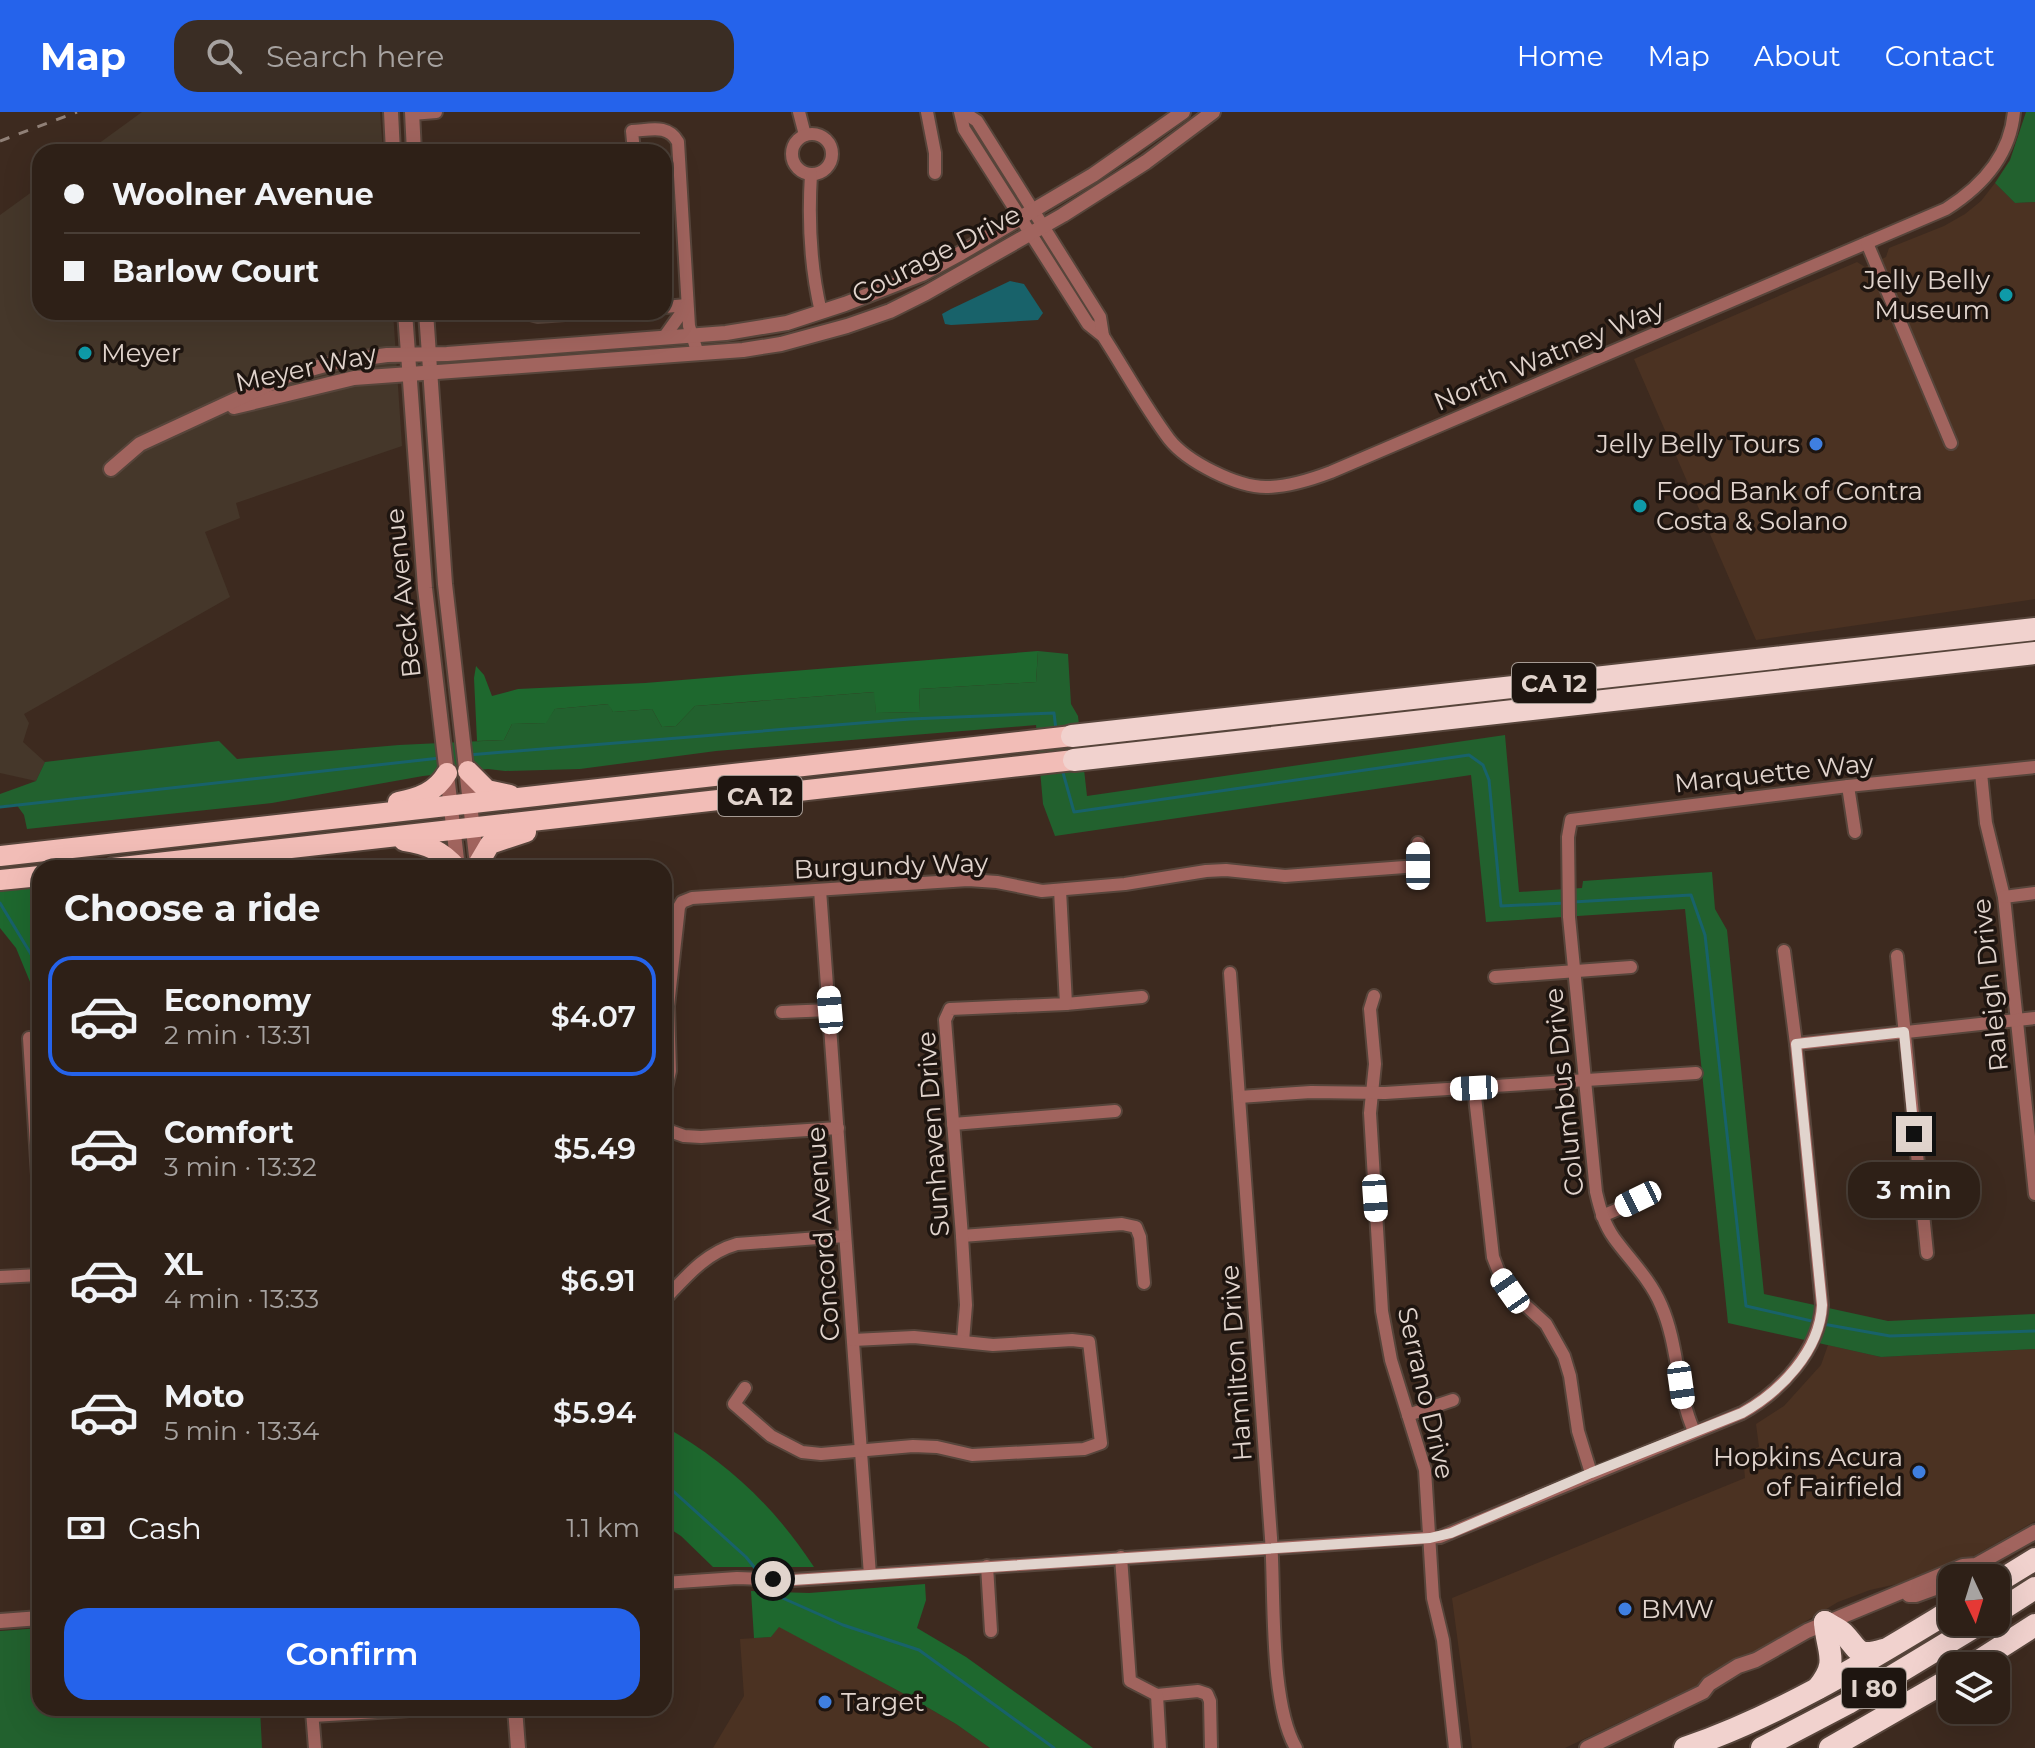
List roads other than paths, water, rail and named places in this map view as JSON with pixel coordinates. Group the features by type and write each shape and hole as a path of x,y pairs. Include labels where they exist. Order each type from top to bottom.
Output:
{"highway":[{"path":"1968,637 2035,620"},
{"name":"CA 12","path":"0,856 2035,629"},
{"name":"CA 12","path":"183,860 2029,655"},
{"path":"316,822 356,809 429,793 458,772 487,790 522,798"},
{"path":"475,860 490,844 502,838 635,811"},
{"path":"384,837 428,845 455,860"},
{"path":"6,880 32,877"},
{"path":"2010,1574 2035,1559"},
{"path":"2010,1604 2035,1588"},
{"path":"1689,1747 1736,1730 1817,1689 1938,1618"},
{"path":"1825,1622 1843,1633 1852,1647 1860,1652 1873,1653 1886,1649"},
{"path":"1817,1689 1830,1673 1832,1665 1825,1622"},
{"path":"1993,1652 2035,1625"},
{"name":"I 80","path":"1762,1748 1848,1703 1959,1636"},
{"name":"I 80","path":"1830,1748 1938,1686"}],"street":[{"path":"391,112 393,144"},
{"path":"414,144 412,113 436,112"},
{"path":"799,112 805,135"},
{"path":"927,112 935,153 935,173"},
{"name":"North Watney Way","path":"961,112 977,121 1034,210 1100,317 1103,336"},
{"name":"North Watney Way","path":"961,112 964,129 1030,234 1088,324 1103,336 1171,441 1196,463 1239,481 1263,487 1288,485 1331,472 1946,209 1969,195 1984,180 2006,147 2014,112"},
{"name":"Courage Drive","path":"429,354 692,336 787,323 922,274 1128,152 1183,112"},
{"name":"Courage Drive","path":"409,374 698,354 781,344 847,326 890,311 962,274 1146,162 1213,112"},
{"path":"633,144 632,131 665,129 673,133 678,142 687,305 698,354"},
{"path":"805,135 821,135 832,147 833,155 826,169 811,174 797,168 792,153 794,145 805,135"},
{"path":"672,156 679,155"},
{"path":"811,174 808,222 813,280 821,312"},
{"path":"1867,243 1951,443"},
{"path":"672,306 687,305"},
{"path":"665,336 687,305"},
{"name":"Beck Avenue","path":"406,320 425,588 458,772"},
{"name":"Beck Avenue","path":"427,320 458,772 467,860"},
{"name":"Meyer Way","path":"111,469 140,444 242,396 312,368 358,358 429,354"},
{"name":"Meyer Way","path":"214,411 354,378 409,374"},
{"name":"Marquette Way","path":"1571,820 2035,767"},
{"name":"Raleigh Drive","path":"1981,773 1986,823 2004,897 2035,1194"},
{"path":"1848,786 1855,832"},
{"name":"Columbus Drive","path":"1571,820 1568,837 1569,917 1591,1162 1602,1216 1613,1237 1647,1279 1672,1331 1684,1409 1694,1431"},
{"name":"Burgundy Way","path":"672,960 679,907 682,902 692,898 968,880 1042,891 1125,884 1206,871 1285,876 1418,866 1418,843"},
{"name":"Concord Avenue","path":"820,890 870,1575"},
{"path":"1060,890 1066,1004 1142,997"},
{"path":"2004,897 2035,893"},
{"path":"672,1583 802,1580 1430,1538 1451,1533 1760,1403 1796,1366 1811,1343 1822,1305 1784,951"},
{"path":"1897,956 1927,1253"},
{"path":"1495,977 1631,967"},
{"name":"Hamilton Drive","path":"1230,973 1271,1547 1277,1676 1287,1727 1296,1748"},
{"name":"Serrano Drive","path":"1374,996 1370,1009 1375,1064 1370,1113 1382,1311 1391,1360 1425,1470 1433,1598 1443,1640 1455,1748"},
{"name":"Sunhaven Drive","path":"963,1341 966,1305 945,1020 950,1009 1066,1004"},
{"path":"782,1012 830,1010"},
{"path":"1796,1044 2035,1018"},
{"path":"29,1038 32,1076"},
{"path":"1239,1097 1311,1092 1372,1094 1696,1073"},
{"path":"1474,1088 1493,1257 1510,1291 1546,1324 1564,1356 1578,1431 1591,1473"},
{"path":"953,1124 1115,1111"},
{"path":"672,1132 701,1137 838,1128"},
{"path":"1602,1216 1654,1194"},
{"path":"962,1236 1122,1224 1136,1227 1140,1237 1144,1283"},
{"path":"672,1292 696,1267 722,1248 737,1244 845,1236"},
{"path":"0,1277 32,1275"},
{"path":"745,1388 734,1404 785,1445 802,1452 821,1454 913,1446 937,1447 972,1455 1084,1449 1101,1443 1089,1342 1072,1340 993,1345 914,1337 853,1340"},
{"path":"1408,1415 1453,1400"},
{"path":"1978,1564 2035,1532"},
{"path":"1121,1557 1130,1681 1157,1695 1198,1691 1207,1694 1210,1701 1211,1748"},
{"path":"987,1566 991,1631"},
{"path":"1587,1748 1703,1692 1709,1684 1738,1666 1756,1660 1825,1622 1938,1577"},
{"path":"1901,1594 1916,1595 1938,1587"},
{"path":"0,1621 32,1619"},
{"path":"1157,1695 1160,1748"},
{"path":"312,1716 315,1748"},
{"path":"516,1716 518,1748"}],"water":[{"path":"1010,281 1024,284 1043,313 1038,320 945,324 942,314"}],"waterway":[{"path":"468,755 910,719 1054,713 1056,730"},
{"path":"1062,769 1074,812 1469,755 1483,765 1489,780 1501,906 1566,903"},
{"path":"0,807 440,758"},
{"path":"1573,902 1691,895 1705,935 1746,1306 1816,1322"},
{"path":"0,903 32,956"},
{"path":"1823,1324 1890,1336 2034,1331"},
{"path":"672,1490 746,1557 759,1573"},
{"path":"767,1582 778,1596 843,1625 919,1650 1054,1748"}],"railway":[{"path":"0,141 77,112"}],"place":[{"name":"Jelly Belly Museum","path":"2006,295"},
{"name":"Meyer","path":"85,353"},
{"name":"Jelly Belly Tours","path":"1816,444"},
{"name":"Food Bank of Contra Costa & Solano","path":"1640,506"},
{"name":"Hopkins Acura of Fairfield","path":"1919,1472"},
{"name":"BMW","path":"1625,1609"},
{"name":"Target","path":"825,1702"}]}
